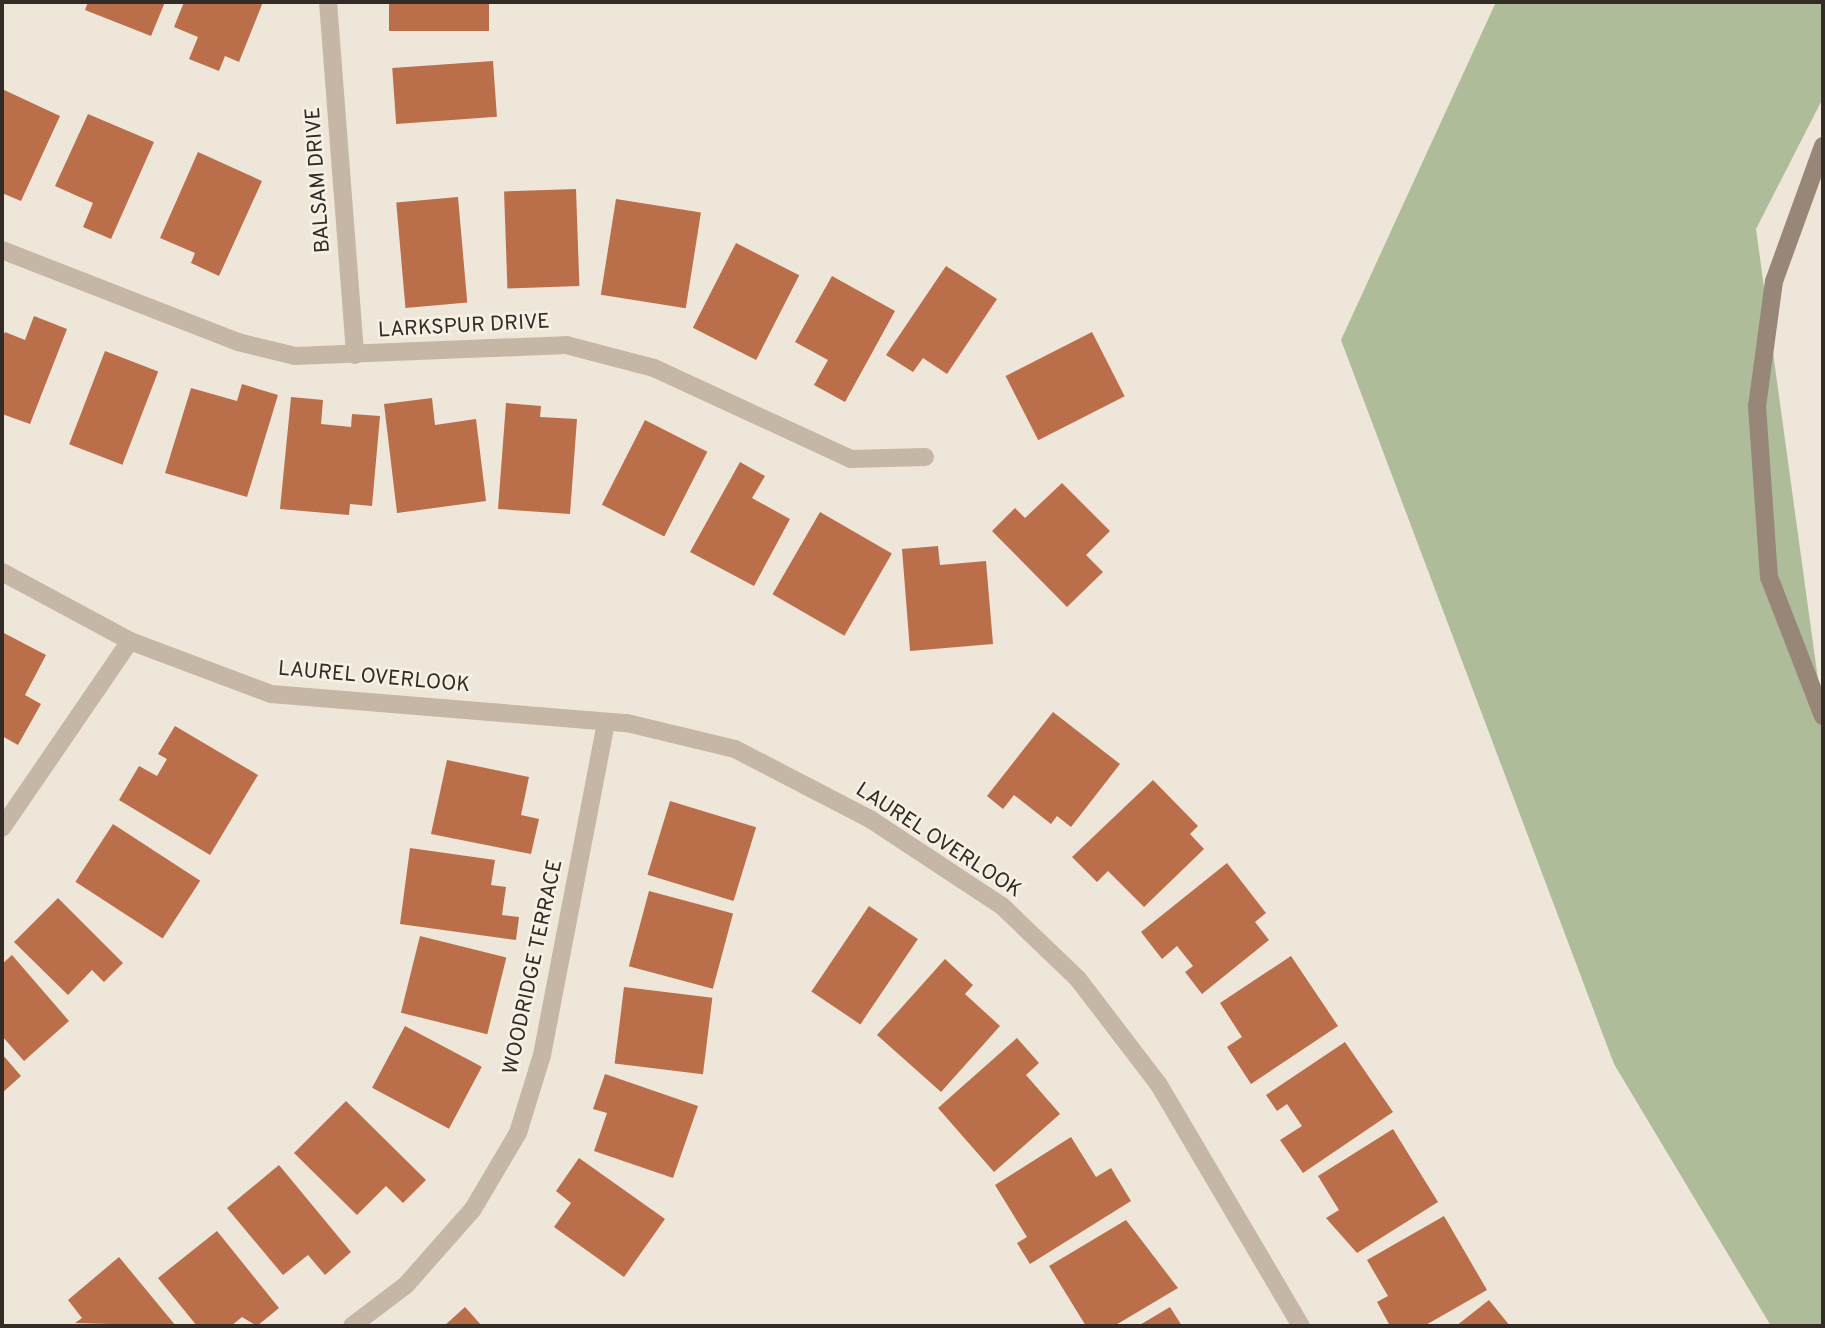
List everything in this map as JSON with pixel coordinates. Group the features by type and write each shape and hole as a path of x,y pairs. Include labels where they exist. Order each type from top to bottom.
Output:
{"street":[{"name":"BALSAM DRIVE","path":"328,2 355,355"},
{"path":"1823,146 1774,281 1757,406 1769,577 1823,716"},
{"name":"LARKSPUR DRIVE","path":"2,250 238,342 295,356 566,345 654,368 850,458 925,457"},
{"name":"LAUREL OVERLOOK","path":"2,572 130,641 271,694 606,722 735,749 870,819 1002,906 1078,979 1159,1085 1301,1326"},
{"path":"2,828 130,641"},
{"name":"WOODRIDGE TERRACE","path":"352,1326 406,1285 473,1209 518,1133 542,1055 606,722"}],"green space":[{"path":"1496,2 1823,2 1823,98 1756,229 1823,716 1823,1326 1771,1326 1614,1064 1341,340"}],"building":[{"path":"88,2 165,2 151,36 85,10"},
{"path":"184,2 263,2 239,62 225,56 219,71 189,59 198,37 174,27"},
{"path":"389,2 489,2 489,31 389,31"},
{"path":"493,61 497,117 396,124 392,68"},
{"path":"2,89 60,116 21,201 2,193"},
{"path":"88,114 154,142 111,239 83,227 93,203 55,186"},
{"path":"198,152 262,181 219,276 191,263 195,253 160,238"},
{"path":"576,189 579,286 507,288 504,192"},
{"path":"458,197 467,303 405,308 396,202"},
{"path":"616,199 701,212 686,308 601,295"},
{"path":"736,243 799,275 756,360 693,328"},
{"path":"946,266 997,299 947,374 923,358 913,372 886,355"},
{"path":"832,276 895,311 845,402 814,385 828,360 795,342"},
{"path":"34,316 67,329 30,424 2,414 2,339 5,332 25,340"},
{"path":"1092,332 1125,396 1038,440 1006,376"},
{"path":"105,351 158,371 122,465 69,444"},
{"path":"242,384 278,395 247,497 165,473 191,388 237,401"},
{"path":"291,397 323,400 321,424 351,427 352,414 380,416 372,506 350,504 349,515 280,509"},
{"path":"432,398 435,425 476,419 486,501 397,513 384,404"},
{"path":"506,403 541,406 540,417 577,419 570,514 498,509"},
{"path":"645,420 707,452 664,536 602,505"},
{"path":"740,462 765,476 752,498 790,519 754,586 690,552"},
{"path":"1062,483 1110,531 1086,555 1103,572 1067,607 992,531 1015,508 1025,518"},
{"path":"820,512 892,554 844,636 772,594"},
{"path":"938,546 940,565 986,561 993,644 910,651 902,549"},
{"path":"2,632 46,655 25,695 41,704 18,745 2,736"},
{"path":"1053,712 1120,764 1071,827 1057,816 1051,824 1014,795 1003,809 987,796"},
{"path":"175,726 258,775 210,855 119,800 139,766 157,776 167,759 158,754"},
{"path":"447,760 529,777 521,815 539,819 531,854 431,834"},
{"path":"1153,780 1198,826 1190,834 1204,849 1144,907 1108,871 1097,882 1072,857"},
{"path":"670,801 756,827 734,901 647,875"},
{"path":"113,824 200,881 163,939 75,882"},
{"path":"410,848 495,860 491,885 506,887 502,915 519,917 516,940 400,924"},
{"path":"1227,863 1266,913 1255,922 1269,940 1202,994 1185,972 1193,966 1177,946 1162,959 1141,932"},
{"path":"649,891 733,914 713,989 629,966"},
{"path":"58,898 123,963 104,982 92,970 68,995 14,942"},
{"path":"869,906 918,939 860,1024 811,991"},
{"path":"420,936 506,958 487,1034 401,1013"},
{"path":"12,955 69,1021 24,1061 2,1036 2,964"},
{"path":"1291,956 1338,1026 1251,1084 1227,1047 1242,1037 1220,1003"},
{"path":"945,959 973,985 965,994 1000,1026 941,1092 877,1035"},
{"path":"624,987 712,998 703,1074 615,1063"},
{"path":"405,1026 482,1067 449,1129 372,1088"},
{"path":"1017,1038 1039,1063 1026,1075 1060,1114 994,1172 938,1108"},
{"path":"1345,1042 1393,1112 1303,1173 1280,1140 1302,1126 1287,1104 1277,1111 1266,1095"},
{"path":"2,1054 21,1076 2,1093"},
{"path":"605,1074 698,1106 673,1178 594,1151 607,1113 593,1109"},
{"path":"346,1101 426,1180 403,1203 386,1186 357,1215 294,1153"},
{"path":"1393,1129 1438,1202 1357,1253 1326,1218 1339,1210 1318,1176"},
{"path":"1071,1137 1096,1177 1111,1168 1131,1201 1030,1264 1017,1243 1027,1237 995,1185"},
{"path":"579,1158 665,1219 624,1277 554,1227 571,1203 556,1191"},
{"path":"279,1165 351,1252 325,1275 308,1255 283,1275 227,1208"},
{"path":"1444,1216 1487,1290 1424,1326 1390,1326 1377,1302 1388,1296 1367,1260"},
{"path":"1126,1220 1178,1288 1114,1326 1086,1326 1049,1266"},
{"path":"217,1231 279,1308 257,1326 242,1317 231,1326 197,1326 158,1278"},
{"path":"119,1257 176,1326 75,1323 82,1318 68,1300"},
{"path":"1489,1300 1510,1326 1456,1326"},
{"path":"465,1307 482,1326 444,1326"},
{"path":"1170,1307 1182,1326 1138,1326"}]}
